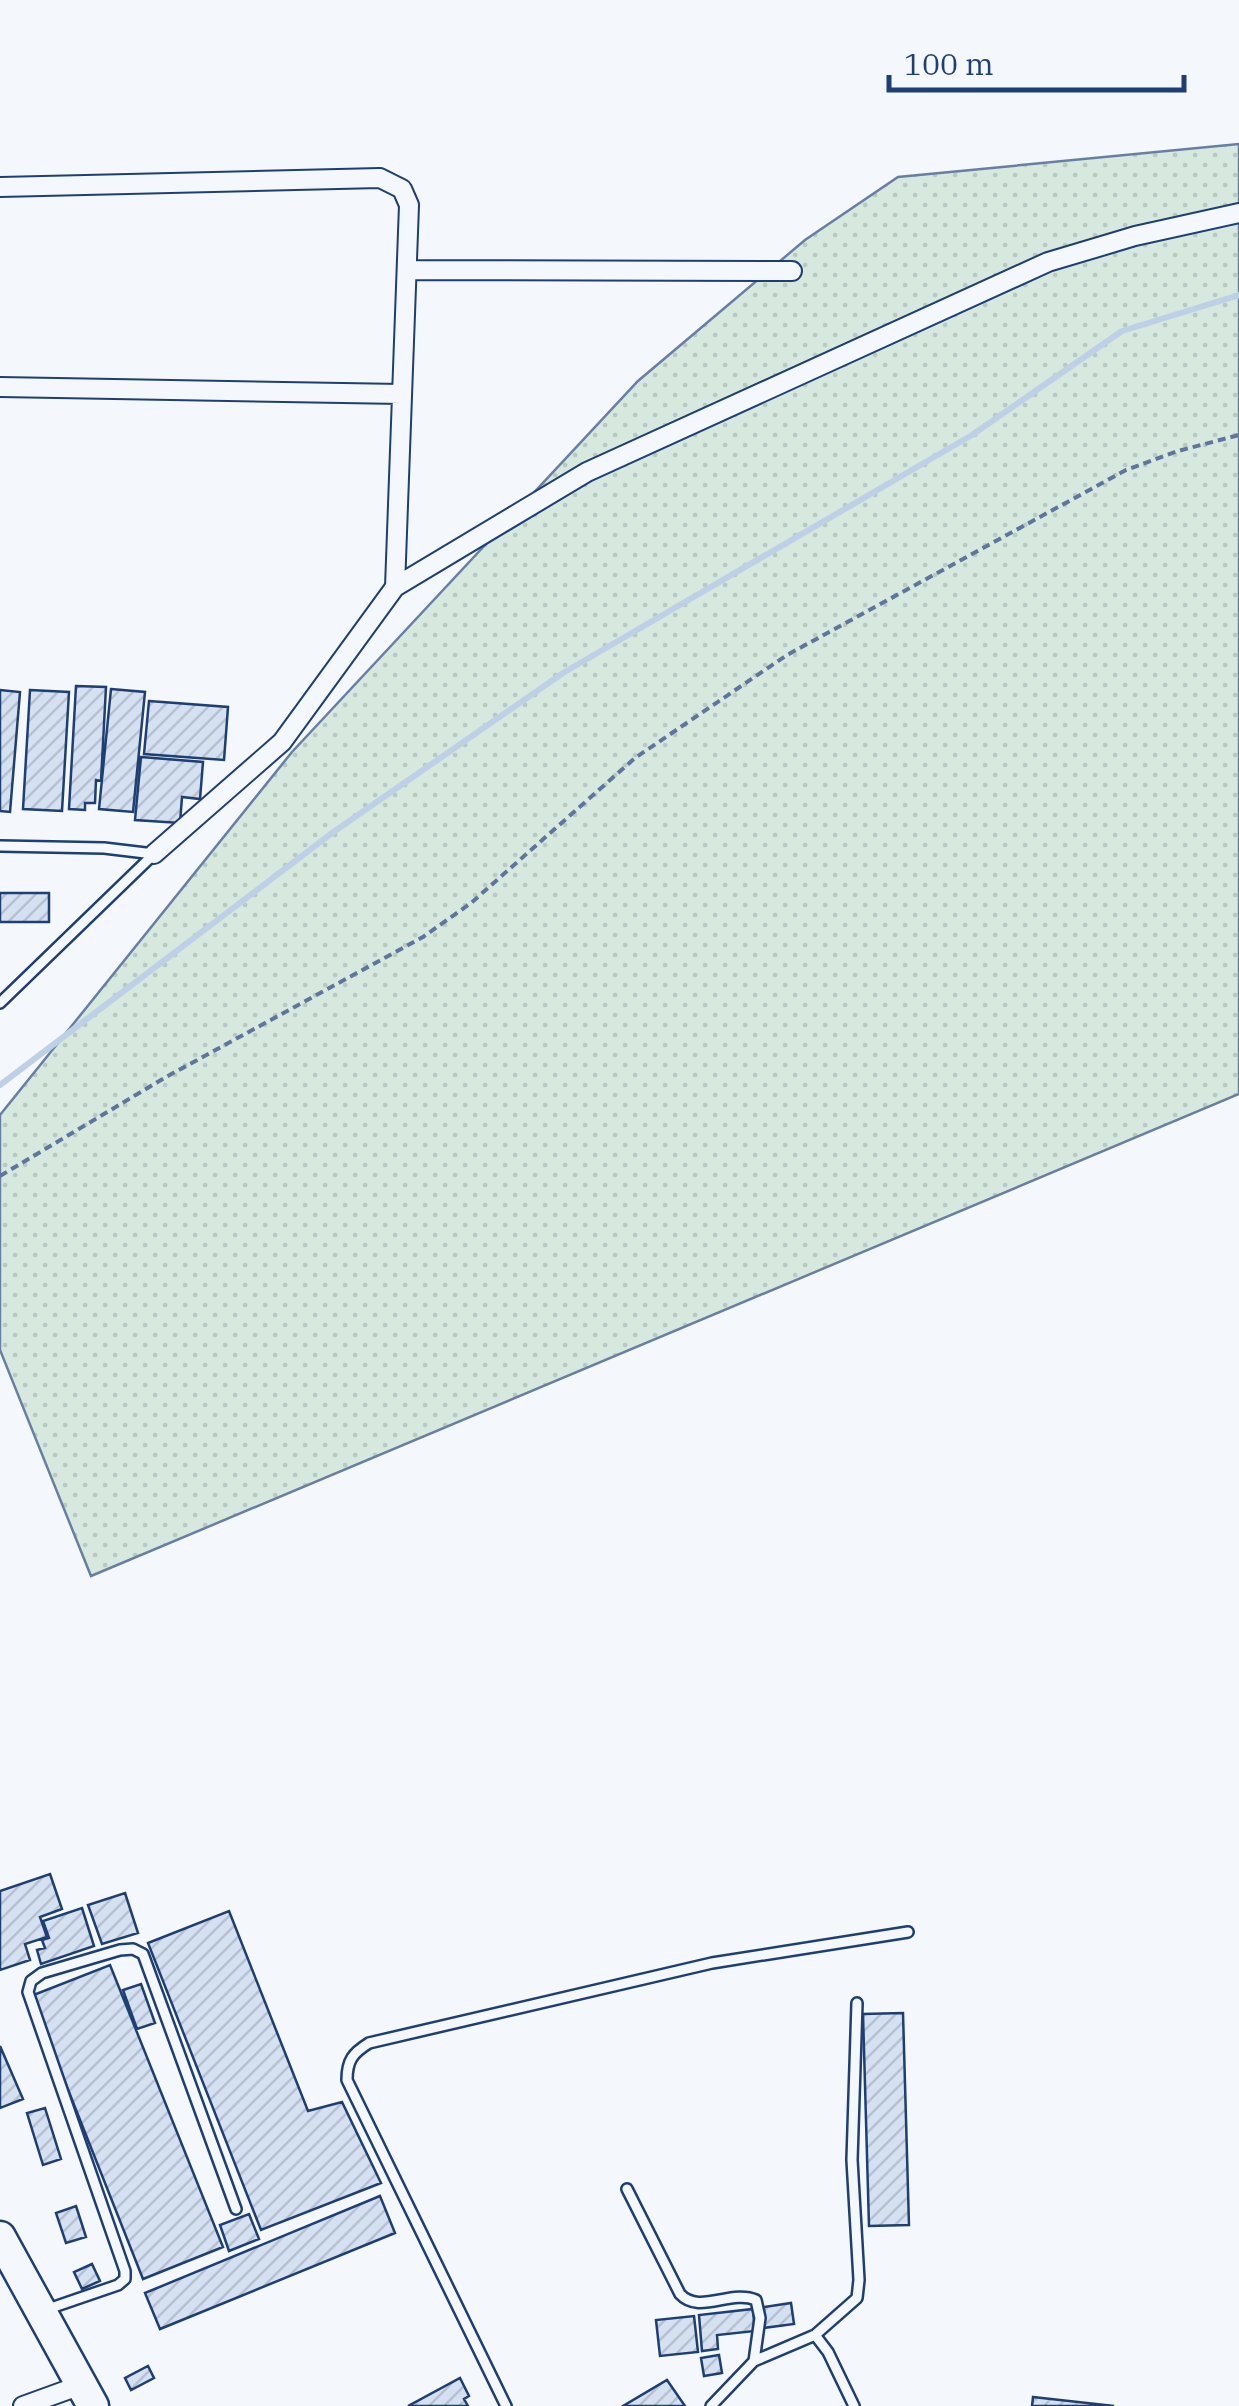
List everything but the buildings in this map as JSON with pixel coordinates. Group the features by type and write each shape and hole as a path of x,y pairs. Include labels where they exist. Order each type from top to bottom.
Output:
{"highway":[{"path":"0,2237 87,2395"}],"street":[{"path":"0,188 380,178 402,189 410,205 395,588"},
{"path":"154,854 282,742 395,588 587,472 1048,262 1135,236 1239,213"},
{"path":"407,270 792,271"},
{"path":"0,387 402,394"},
{"path":"23,2406 87,2395"}],"lane":[{"path":"0,846 104,848 154,854"},
{"path":"0,1004 154,854"},
{"path":"506,2406 348,2080 347,2064 356,2052 369,2043 712,1964 908,1932"},
{"path":"40,2312 118,2285 125,2279 28,1992 32,1981 42,1973 120,1950 133,1949 143,1954 236,2209"},
{"path":"711,2406 754,2361 815,2334 848,2308 859,2290 852,2160 857,2003"},
{"path":"627,2189 687,2301 740,2296 756,2300 760,2318 754,2361"},
{"path":"815,2334 854,2406"}],"path":[{"path":"0,1176 166,1077 423,938 471,903 635,758 787,655 1126,470 1239,435"}],"shaded area":[{"path":"1239,144 1239,1094 91,1576 0,1350 0,1115 292,752 638,381 805,240 898,177"}],"waterway":[{"path":"0,1085 332,833 563,673 972,435 1122,331 1239,295"}]}
